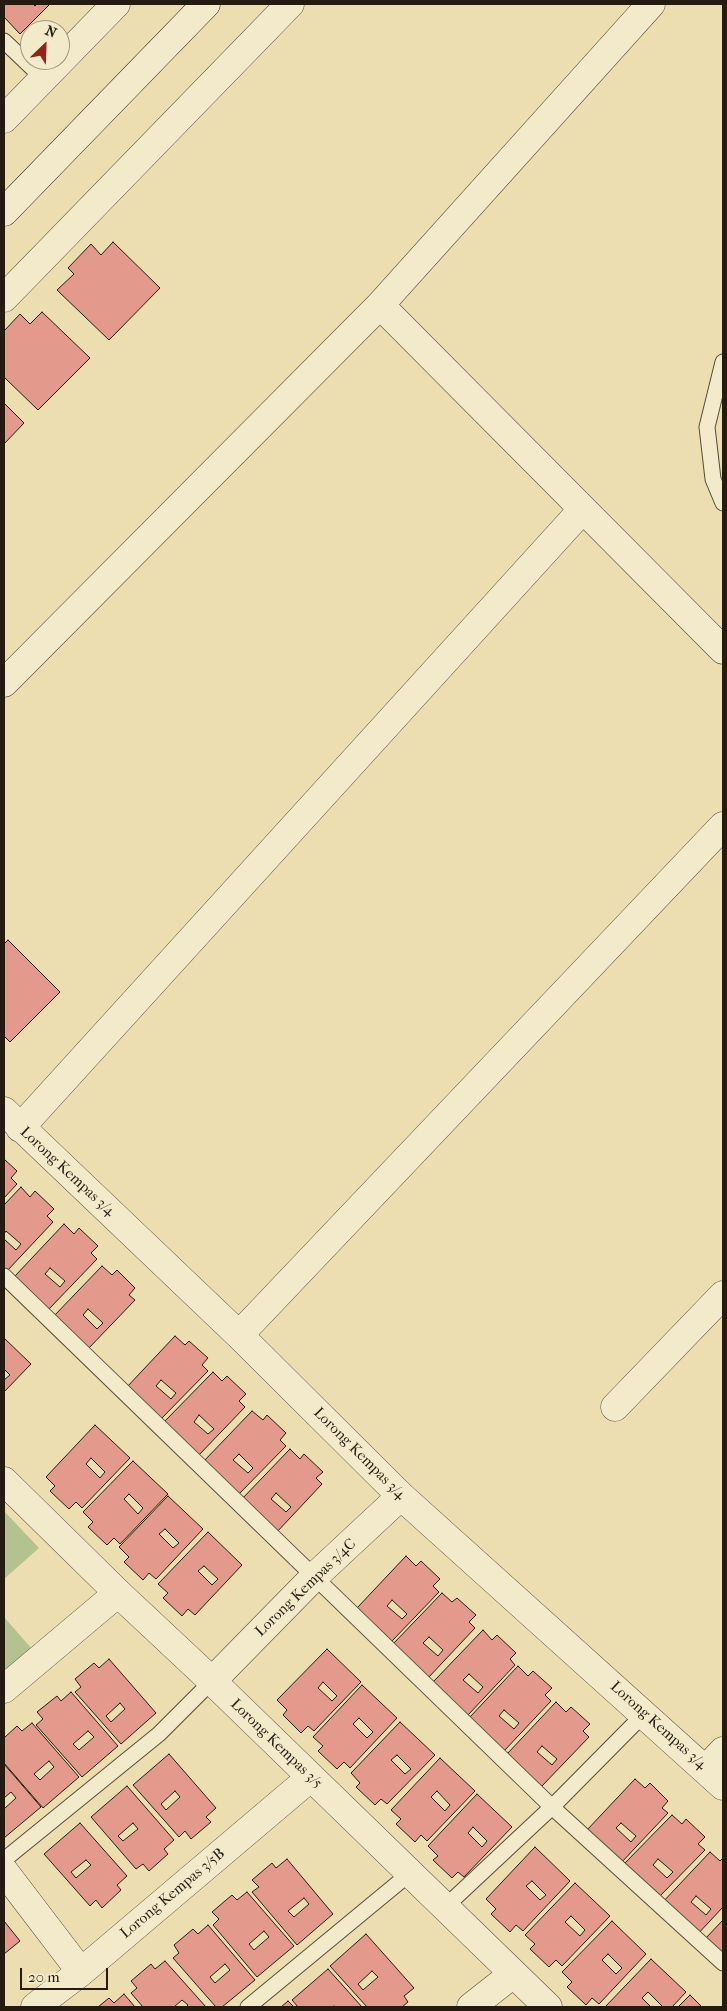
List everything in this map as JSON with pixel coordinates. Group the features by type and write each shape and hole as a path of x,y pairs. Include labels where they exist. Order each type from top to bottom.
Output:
{"street":[{"path":"4,119 116,4"},
{"path":"4,212 206,4"},
{"path":"4,298 290,4"},
{"path":"4,683 380,305 652,4"},
{"path":"380,305 723,650"},
{"path":"12,1120 583,509"},
{"path":"239,1335 723,826"},
{"name":"Lorong Kempas 3/4","path":"12,1120 239,1335 401,1496 644,1714 717,1768"},
{"path":"615,1407 723,1295"},
{"name":"Lorong Kempas 3/5","path":"4,1480 118,1593 212,1681 548,2007"},
{"name":"Lorong Kempas 3/4C","path":"212,1681 314,1577 401,1496"},
{"path":"4,1690 118,1593"},
{"name":"Lorong Kempas 3/5B","path":"35,2007 81,1972 310,1778"},
{"path":"4,1872 81,1972"},
{"path":"471,2007 514,1974"}],"lane":[{"path":"4,41 44,79"},
{"path":"723,362 707,427 713,479 723,503"},
{"path":"4,1276 552,1807 723,1963"},
{"path":"4,1860 159,1734 212,1681"},
{"path":"444,1908 552,1807 644,1714"},
{"path":"248,2007 409,1874"}],"green space":[{"path":"4,1511 39,1548 4,1579"},
{"path":"4,1617 32,1649 4,1674"}],"building":[{"path":"4,4 33,4 35,6 37,4 50,4 34,20 20,20 20,34 4,17"},
{"path":"113,242 160,288 109,340 57,290 74,274 68,268 91,244 101,255"},
{"path":"42,312 90,358 38,410 4,377 4,331 20,314 30,324"},
{"path":"4,403 24,423 4,444"},
{"path":"8,940 60,992 10,1042 4,1036 4,944"},
{"path":"4,1159 17,1171 11,1178 17,1184 4,1198"},
{"path":"21,1187 30,1197 35,1191 54,1209 47,1216 53,1222 6,1272 4,1270 4,1239 16,1250 21,1244 6,1231 4,1234 4,1205"},
{"path":"64,1224 74,1234 79,1228 98,1246 91,1253 97,1259 49,1309 15,1276","holes":["50,1268 65,1281 60,1287 45,1274"]},
{"path":"102,1266 112,1275 117,1270 135,1288 129,1295 135,1300 87,1350 53,1317","holes":["88,1309 103,1323 97,1329 83,1315"]},
{"path":"175,1336 185,1345 189,1341 208,1358 202,1365 208,1371 160,1420 126,1388","holes":["161,1380 176,1393 171,1399 156,1386"]},
{"path":"4,1338 31,1364 4,1392 4,1380 10,1375 4,1369"},
{"path":"213,1372 222,1381 227,1376 246,1394 239,1401 245,1407 198,1456 163,1423","holes":["199,1415 214,1429 208,1434 194,1422"]},
{"path":"252,1411 263,1420 267,1415 286,1433 280,1440 286,1446 238,1495 203,1462","holes":["239,1454 253,1468 248,1473 233,1460"]},
{"path":"95,1425 130,1458 82,1508 76,1502 69,1509 50,1491 55,1486 46,1477","holes":["91,1458 105,1472 100,1478 86,1464"]},
{"path":"290,1449 300,1459 304,1454 323,1472 316,1478 322,1484 275,1534 240,1501","holes":["276,1493 291,1507 286,1512 271,1499"]},
{"path":"133,1461 168,1494 120,1544 114,1538 107,1545 88,1527 93,1522 83,1512","holes":["129,1494 143,1508 138,1514 124,1499"]},
{"path":"168,1496 203,1529 156,1579 149,1573 143,1580 124,1562 129,1557 119,1547","holes":["165,1529 179,1543 173,1548 159,1534"]},
{"path":"208,1532 242,1565 195,1615 188,1609 182,1616 163,1598 168,1593 158,1584","holes":["204,1566 218,1579 212,1585 198,1571"]},
{"path":"406,1556 416,1566 421,1561 440,1579 433,1586 439,1592 392,1641 357,1608","holes":["392,1600 407,1614 402,1619 387,1606"]},
{"path":"442,1593 452,1602 457,1598 476,1615 469,1622 475,1628 428,1678 393,1644","holes":["429,1637 443,1650 438,1656 423,1643"]},
{"path":"483,1630 492,1640 497,1635 516,1653 510,1659 515,1665 468,1715 433,1682","holes":["469,1674 483,1687 478,1693 463,1680"]},
{"path":"327,1649 361,1682 314,1731 308,1726 301,1733 283,1715 287,1710 277,1700","holes":["323,1682 337,1696 332,1701 318,1688"]},
{"path":"109,1659 156,1713 121,1744 75,1692 81,1687 75,1679 94,1663 99,1668","holes":["120,1703 125,1709 111,1722 106,1716"]},
{"path":"518,1666 528,1676 533,1671 552,1688 545,1695 551,1701 504,1751 469,1718","holes":["504,1710 519,1723 514,1729 499,1716"]},
{"path":"362,1685 397,1718 350,1768 344,1762 337,1769 318,1751 323,1746 313,1737","holes":["359,1718 373,1732 367,1738 353,1724"]},
{"path":"71,1692 118,1746 82,1777 36,1725 43,1719 37,1712 57,1696 61,1701","holes":["88,1731 94,1737 79,1750 73,1744"]},
{"path":"556,1702 566,1712 571,1707 590,1724 583,1731 589,1737 541,1787 507,1754","holes":["542,1746 557,1759 552,1765 537,1752"]},
{"path":"400,1722 435,1755 387,1804 381,1799 375,1805 356,1787 360,1783 351,1773","holes":["397,1755 411,1769 405,1774 391,1760"]},
{"path":"32,1723 79,1777 43,1808 4,1763 4,1738 17,1726 22,1731","holes":["49,1761 54,1767 40,1780 34,1774"]},
{"path":"169,1754 216,1808 206,1817 211,1822 191,1839 185,1831 179,1837 133,1785","holes":["175,1791 180,1797 166,1810 161,1804"]},
{"path":"440,1758 475,1791 427,1841 421,1835 415,1842 396,1824 401,1819 391,1810","holes":["437,1791 450,1805 445,1811 431,1797"]},
{"path":"4,1764 41,1807 4,1838 4,1809 16,1798 11,1792 4,1798"},
{"path":"635,1779 645,1788 650,1783 668,1801 662,1808 668,1813 620,1864 586,1831","holes":["621,1823 636,1836 631,1842 616,1828"]},
{"path":"127,1786 174,1840 164,1849 168,1854 149,1871 143,1864 136,1869 91,1817","holes":["133,1823 138,1829 123,1841 118,1836"]},
{"path":"477,1794 512,1827 464,1877 458,1872 452,1878 433,1860 438,1856 428,1846","holes":["473,1827 487,1841 482,1847 468,1833"]},
{"path":"672,1815 682,1824 686,1819 705,1837 698,1844 705,1850 657,1899 622,1866","holes":["658,1859 673,1872 667,1878 653,1865"]},
{"path":"80,1823 127,1876 117,1885 121,1890 102,1908 96,1900 90,1906 44,1854","holes":["86,1860 91,1865 76,1878 71,1872"]},
{"path":"535,1847 570,1881 523,1931 516,1925 510,1932 491,1914 496,1909 486,1899","holes":["532,1881 546,1895 540,1900 526,1886"]},
{"path":"710,1852 720,1861 723,1858 723,1907 695,1937 661,1904","holes":["696,1896 711,1909 706,1915 691,1902"]},
{"path":"287,1859 333,1914 297,1945 252,1892 259,1887 252,1880 272,1863 276,1868","holes":["304,1898 309,1904 294,1917 288,1911"]},
{"path":"575,1883 610,1916 562,1966 556,1960 549,1967 530,1949 535,1944 525,1935","holes":["571,1916 585,1930 580,1936 565,1922"]},
{"path":"247,1892 294,1946 257,1977 213,1925 219,1919 212,1912 232,1895 237,1900","holes":["264,1931 269,1937 254,1950 249,1944"]},
{"path":"723,1920 723,1959 704,1940"},
{"path":"4,1921 20,1941 4,1954"},
{"path":"612,1921 646,1954 599,2004 592,1998 586,2005 567,1987 572,1982 562,1972","holes":["608,1954 622,1968 616,1974 602,1960"]},
{"path":"208,1925 255,1980 222,2007 216,2007 173,1958 179,1953 174,1945 193,1929 198,1934","holes":["225,1964 230,1970 215,1983 210,1977"]},
{"path":"366,1934 414,1988 404,1996 408,2002 402,2007 367,2007 330,1966","holes":["372,1971 378,1977 363,1990 358,1984"]},
{"path":"651,1959 686,1992 672,2007 660,2007 662,2006 648,1992 642,1998 651,2007 605,2007"},
{"path":"165,1961 206,2007 186,2007 188,2005 182,2000 174,2007 143,2007 131,1993 137,1988 131,1981 151,1964 155,1969"},
{"path":"328,1969 362,2007 298,2007 292,2000"},
{"path":"124,1994 135,2007 98,2007 109,1998 114,2003"},
{"path":"690,1995 702,2007 678,2007"},
{"path":"288,2001 294,2007 281,2007"}]}
